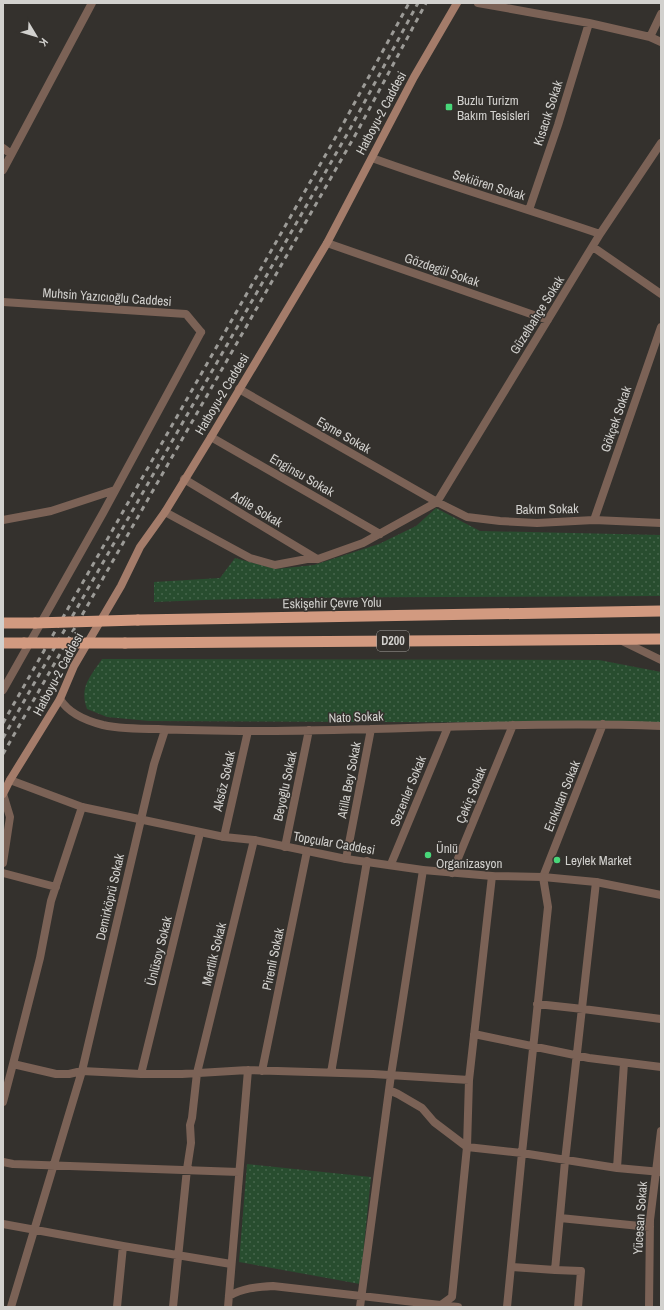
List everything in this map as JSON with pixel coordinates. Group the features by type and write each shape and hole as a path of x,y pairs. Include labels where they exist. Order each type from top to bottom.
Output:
{"highway":[{"name":"Eskişehir Çevre Yolu","path":"3,622 34,623 661,611"},
{"name":"D200","path":"3,643 661,639"}],"main road":[{"name":"Hatboyu-2 Caddesi","path":"3,794 10,780 60,699 74,666 121,586 140,547 165,512 327,243 414,77 457,3"}],"street":[{"path":"3,170 92,3"},
{"path":"478,3 589,23 650,37 661,42"},
{"path":"650,37 661,14"},
{"name":"Kısacık Sokak","path":"529,210 558,125 589,23"},
{"name":"Güzelbahçe Sokak","path":"436,502 600,234 661,143"},
{"path":"3,148 11,154"},
{"name":"Sekiören Sokak","path":"372,158 471,193 529,210 600,234"},
{"name":"Gözdegül Sokak","path":"327,243 548,320"},
{"path":"593,247 661,294"},
{"name":"Muhsin Yazıcıoğlu Caddesi","path":"3,302 186,314 201,332 115,490"},
{"name":"Gökçek Sokak","path":"594,520 661,327"},
{"name":"Eşme Sokak","path":"239,389 436,502"},
{"name":"Enginsu Sokak","path":"211,437 380,534"},
{"name":"Adile Sokak","path":"184,479 318,559"},
{"path":"3,520 51,511 115,490"},
{"path":"3,690 115,490"},
{"path":"165,512 250,558 276,565 307,559 318,559 363,543 436,502"},
{"name":"Bakım Sokak","path":"436,502 467,517 500,521 537,523 594,520 661,523"},
{"path":"619,640 661,660"},
{"name":"Nato Sokak","path":"60,699 64,705 74,713 103,725 125,728 166,730 248,731 603,724 661,726"},
{"name":"Erokutan Sokak","path":"543,877 603,724"},
{"name":"Çekiç Sokak","path":"452,873 513,725"},
{"name":"Sezenler Sokak","path":"391,864 448,727"},
{"name":"Atilla Bey Sokak","path":"346,859 372,729"},
{"name":"Demirköprü Sokak","path":"11,1307 82,1071 154,764 166,730"},
{"name":"Beyoğlu Sokak","path":"285,847 309,730"},
{"name":"Aksöz Sokak","path":"224,837 248,731"},
{"name":"Topçular Caddesi","path":"10,780 82,807 200,833 254,840 346,859 452,873 492,876 543,877 596,882 661,895"},
{"path":"3,794 10,818 3,863"},
{"path":"3,1102 40,958 51,901 82,807"},
{"name":"Ünlüsoy Sokak","path":"141,1074 200,833"},
{"name":"Mertlik Sokak","path":"173,1307 191,1143 190,1125 197,1073 254,840"},
{"name":"Pirenli Sokak","path":"262,1071 307,851"},
{"path":"331,1073 367,861"},
{"path":"360,1307 391,1075 423,870"},
{"path":"3,873 56,887"},
{"path":"440,1306 452,1297 466,1147 469,1080 492,876"},
{"path":"507,1307 548,907 543,877"},
{"path":"555,1270 565,1161 596,882"},
{"path":"537,1004 661,1019"},
{"path":"474,1034 577,1056 661,1067"},
{"path":"617,1168 624,1063"},
{"path":"13,1064 56,1074 69,1074 82,1071 141,1074 248,1070 391,1075 469,1080"},
{"path":"228,1307 248,1070"},
{"path":"389,1090 422,1108 434,1122 466,1147 522,1153 617,1168 658,1172"},
{"name":"Yücesan Sokak","path":"648,1307 650,1227 658,1172 661,1131"},
{"path":"3,1162 13,1164 239,1172"},
{"path":"560,1218 650,1227"},
{"path":"3,1224 231,1264"},
{"path":"117,1307 123,1246"},
{"path":"512,1267 581,1271 578,1307"},
{"path":"229,1296 240,1290 253,1287 273,1286 458,1307"}],"green space":[{"path":"436,508 480,531 661,535 661,596 344,598 154,602 154,582 220,578 235,558 276,569 314,565 379,544 416,526"},
{"path":"102,659 599,660 661,672 661,723 149,721 107,717 87,709 84,694 87,682"},
{"path":"247,1164 371,1177 360,1284 239,1262"}],"railway":[{"path":"3,723 342,126 409,3"},
{"path":"3,738 350,129 418,3"},
{"path":"3,754 357,132 426,3"}],"place":[{"name":"Buzlu Turizm Bakım Tesisleri","path":"449,107"},
{"name":"Ünlü Organizasyon","path":"428,855"},
{"name":"Leylek Market","path":"557,860"}]}
